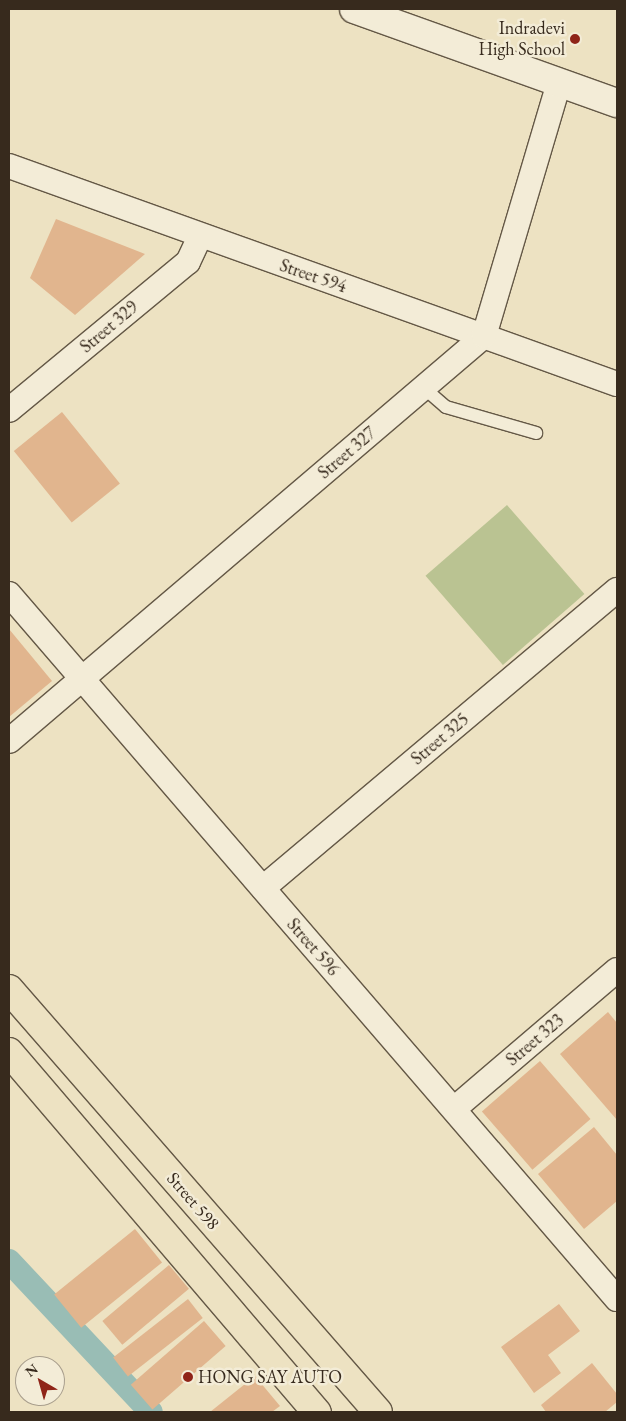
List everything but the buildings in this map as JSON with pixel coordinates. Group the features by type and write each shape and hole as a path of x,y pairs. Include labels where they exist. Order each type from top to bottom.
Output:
{"main road":[{"name":"Street 598","path":"9,989 378,1412"},
{"path":"12,1061 317,1412"}],"street":[{"path":"354,9 617,103"},
{"path":"484,336 559,83"},
{"name":"Street 594","path":"9,166 617,384"},
{"name":"Street 329","path":"9,410 188,262 200,236"},
{"name":"Street 327","path":"9,741 484,336"},
{"name":"Street 325","path":"262,888 617,590"},
{"name":"Street 596","path":"9,594 617,1298"},
{"name":"Street 323","path":"454,1109 617,970"}],"lane":[{"path":"424,388 446,407 536,433"}],"green space":[{"path":"507,505 584,594 503,665 425,576"}],"waterway":[{"path":"9,1261 151,1412"}],"place":[{"name":"Indradevi High School","path":"575,39"},
{"name":"HONG SAY AUTO","path":"188,1377"}]}
